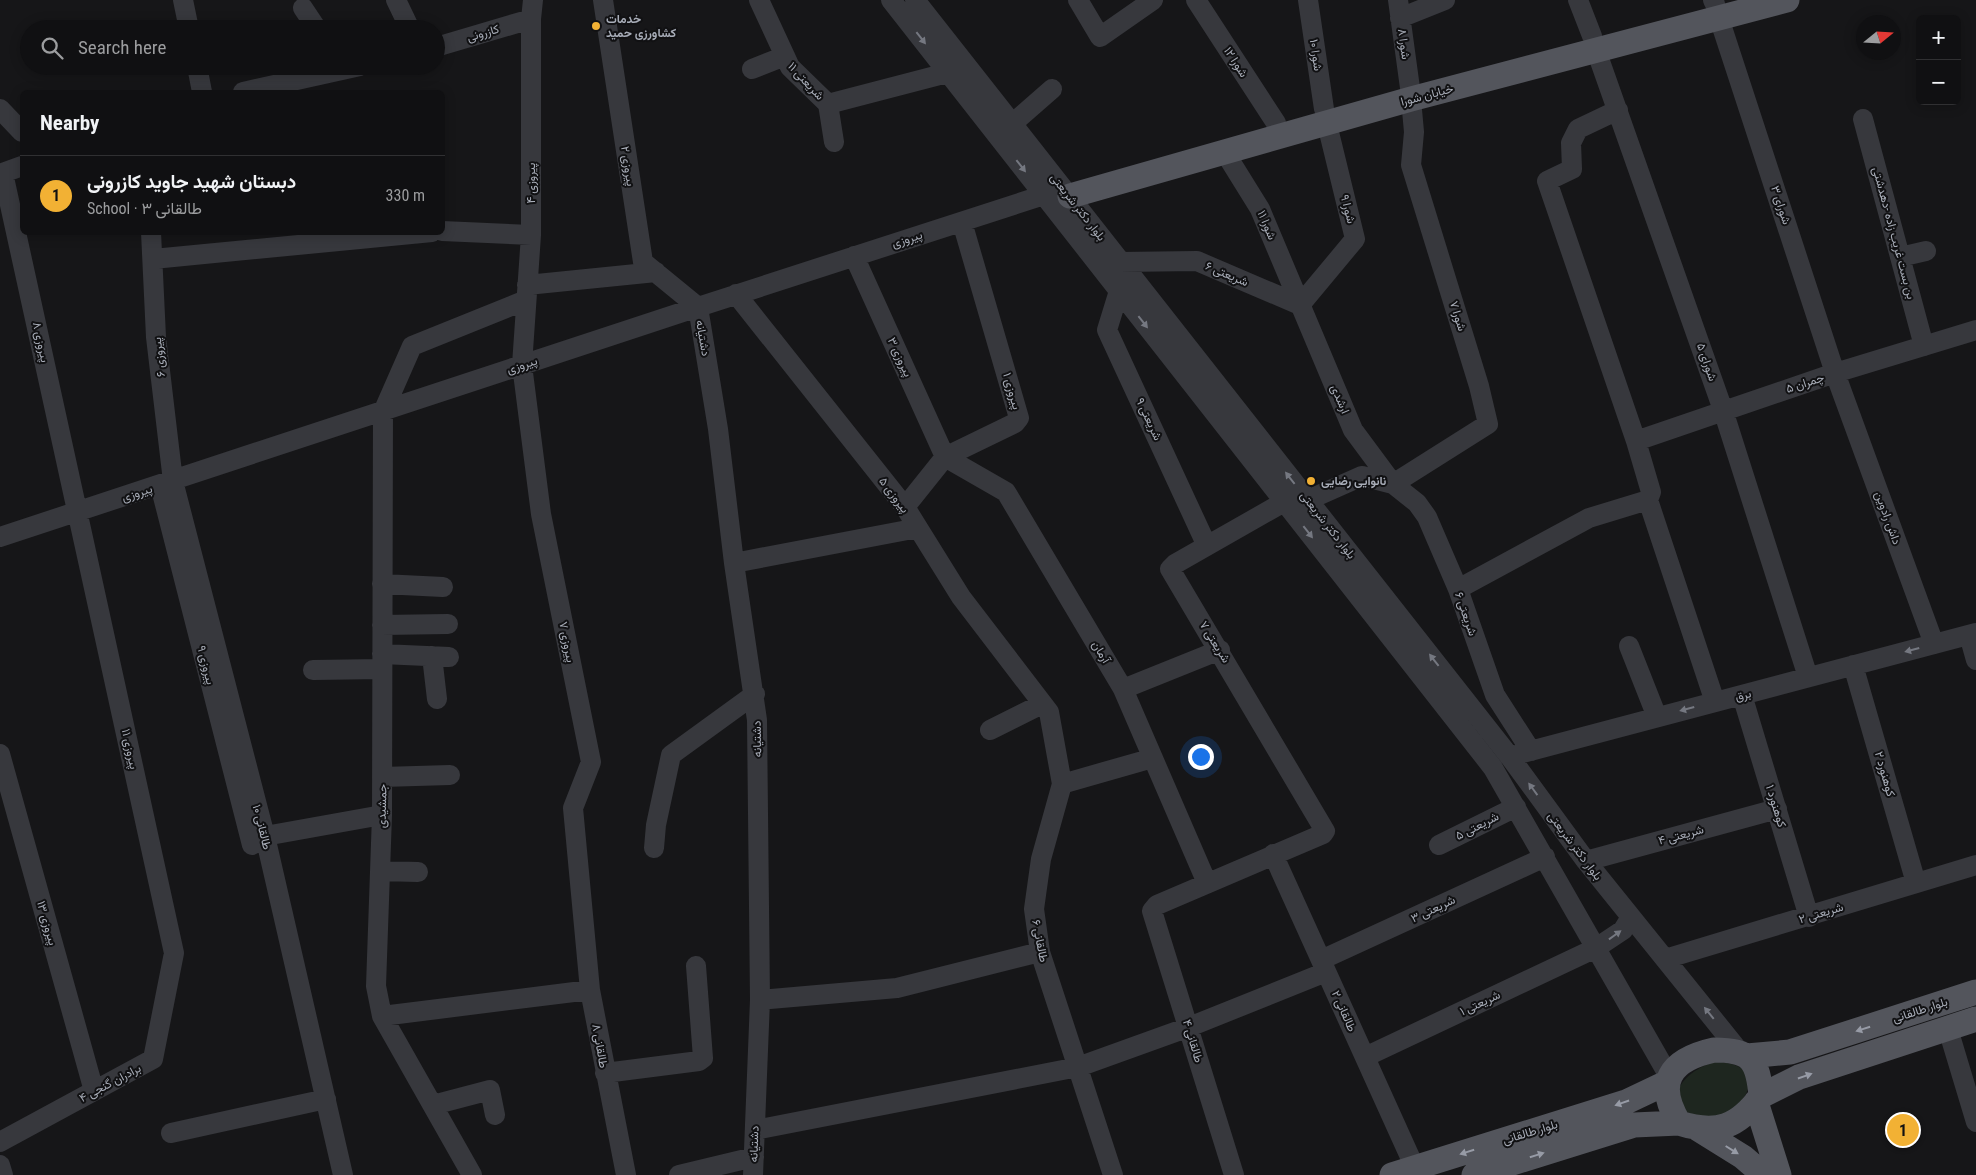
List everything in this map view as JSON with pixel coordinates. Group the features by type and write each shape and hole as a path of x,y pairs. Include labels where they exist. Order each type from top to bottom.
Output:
{"main road":[{"name":"خیابان شورا","path":"1058,192 1224,151 1325,117 1594,43 1719,6 1787,0"},
{"name":"خیابان شورا","path":"1058,192 1276,124 1325,117"},
{"name":"بلوار طالقانی","path":"1743,1054 1790,1052 1976,992"},
{"path":"1689,1126 1713,1129 1737,1121 1749,1112 1759,1099 1799,1078 1976,1020"},
{"path":"1764,1175 1743,1158 1689,1126 1668,1105 1668,1081 1678,1067 1701,1053 1714,1050 1743,1054 1759,1075 1759,1099 1779,1175"},
{"name":"بلوار طالقانی","path":"1403,1172 1626,1102 1668,1081"},
{"name":"بلوار طالقانی","path":"1474,1175 1634,1125 1689,1126"}],"street":[{"path":"183,0 187,20"},
{"path":"396,0 406,20"},
{"name":"پیروزی ۲","path":"603,0 643,262 698,307"},
{"name":"شریعتی ۱۱","path":"759,0 790,67 828,104 948,73"},
{"name":"بلوار دکتر شریعتی","path":"890,0 948,73 1120,262 1166,335 1284,502 1492,768 1545,857 1668,1081"},
{"name":"بلوار دکتر شریعتی","path":"915,0 1012,124 1058,192 1119,291 1166,335 1308,500 1510,757 1586,861 1743,1054"},
{"path":"1078,0 1100,37 1153,0"},
{"name":"شورا ۱۲","path":"1196,0 1276,124"},
{"name":"شورا ۱۰","path":"1308,0 1325,117"},
{"path":"1399,9 1446,0"},
{"name":"شورای ۵","path":"1578,0 1723,410 1808,677"},
{"name":"شورای ۳","path":"1719,6 1839,382"},
{"path":"303,8 311,20"},
{"name":"شورا ۸","path":"1399,9 1410,93"},
{"name":"کازرونی","path":"445,44 532,10"},
{"name":"پیروزی ۴","path":"522,365 531,236 532,10"},
{"path":"752,70 785,56"},
{"path":"199,75 202,90"},
{"path":"252,90 318,75"},
{"path":"1012,124 1052,89"},
{"name":"شورا ۷","path":"1393,484 1488,424 1480,386 1411,165 1414,132 1410,93"},
{"path":"828,104 834,142"},
{"path":"0,108 20,130"},
{"path":"1618,110 1578,129 1571,143 1572,169 1546,181 1636,441 1651,492 1648,500 1715,702"},
{"name":"شورا ۹","path":"1300,305 1355,239 1325,117"},
{"name":"بن بست غریب زاده -دهدشتی","path":"1864,119 1924,346"},
{"name":"شورا ۱۱","path":"1224,151 1260,209 1300,305"},
{"path":"2,173 20,167"},
{"name":"پیروزی ۸","path":"2,173 78,512"},
{"name":"پیروزی","path":"0,537 736,294 1058,192"},
{"name":"پیروزی ۱","path":"905,507 946,457 1016,423 1018,418 962,222"},
{"path":"445,231 531,236"},
{"name":"پیروزی ۶","path":"151,235 156,337 167,483"},
{"path":"153,259 401,235"},
{"path":"1900,257 1926,251"},
{"name":"پیروزی ۳","path":"854,256 946,457"},
{"name":"شریعتی ۶","path":"1120,262 1197,261 1300,305"},
{"path":"383,412 412,346 526,293 656,272"},
{"name":"شریعتی ۹","path":"1119,291 1107,330 1207,546"},
{"name":"پیروزی ۵","path":"736,294 905,507 961,597 1042,704"},
{"name":"ارشدی","path":"1300,305 1353,430 1393,484"},
{"name":"دشتیانه","path":"698,307 718,429 734,563 755,694 757,720 760,1000 753,1166"},
{"name":"چمران ۵","path":"1636,441 1723,410 1839,382 1924,346 1976,330"},
{"name":"پیروزی ۷","path":"522,365 541,514 591,762 572,808 583,916"},
{"name":"داش رادوین","path":"1839,382 1934,644"},
{"name":"جمشیدی","path":"383,412 382,815 376,986 382,1016 472,1175"},
{"name":"آرمان","path":"946,457 1006,492 1123,689 1207,883"},
{"path":"1308,500 1362,476 1393,484"},
{"name":"طالقانی ۱۰","path":"167,483 326,1099 343,1175"},
{"name":"شریعتی ۶","path":"1393,484 1417,503 1427,517 1458,589 1495,695 1531,751"},
{"path":"1458,589 1589,518 1648,500"},
{"name":"شریعتی ۷","path":"1273,854 1323,834 1325,831 1220,650 1170,569 1175,564 1284,502"},
{"name":"پیروزی ۱۱","path":"78,512 174,953 168,985"},
{"path":"734,563 918,528"},
{"path":"382,584 443,587"},
{"path":"382,625 448,624"},
{"path":"1972,634 1976,660"},
{"name":"برق","path":"1510,757 1972,634"},
{"path":"1629,646 1657,717"},
{"path":"1123,689 1220,650"},
{"path":"313,670 382,661 440,657 437,699"},
{"name":"کوهنورد ۲","path":"1853,666 1916,883"},
{"path":"654,848 656,825 672,756 755,694"},
{"path":"1473,710 1495,695"},
{"name":"کوهنورد ۱","path":"1742,695 1809,917"},
{"path":"990,730 1042,704"},
{"name":"طالقانی ۶","path":"1042,704 1049,712 1062,784 1041,859 1034,909 1040,952 1112,1175"},
{"name":"پیروزی ۱۳","path":"0,754 94,1091"},
{"path":"1062,784 1153,758"},
{"path":"382,777 450,776"},
{"name":"شریعتی ۵","path":"1439,845 1516,807"},
{"name":"شریعتی ۴","path":"1586,861 1777,809"},
{"path":"259,841 382,815"},
{"path":"1207,883 1273,854"},
{"name":"طالقانی ۲","path":"1273,854 1365,1057 1403,1172"},
{"name":"شریعتی ۳","path":"755,1130 1078,1067 1189,1027 1324,966 1545,857"},
{"name":"شریعتی ۲","path":"1665,959 1809,917 1976,864"},
{"path":"380,871 418,872"},
{"name":"طالقانی ۴","path":"1207,883 1153,908 1152,911 1234,1175"},
{"name":"طالقانی ۸","path":"583,916 590,990 626,1175"},
{"name":"شریعتی ۱","path":"1365,1057 1596,948 1622,930 1631,917"},
{"path":"760,1000 897,988 1040,952"},
{"path":"605,1074 699,1061 703,1058 696,966"},
{"name":"برادران گنجی ۴","path":"0,1142 153,1059 168,985"},
{"path":"382,1016 590,990"},
{"path":"1948,1029 1976,1122"},
{"path":"433,1105 490,1090 495,1115"},
{"path":"171,1133 326,1099"},
{"path":"0,1165 3,1175"},
{"path":"679,1175 753,1166"}],"shaded area":[{"path":"1715,1062 1735,1065 1746,1072 1749,1083 1746,1094 1738,1105 1726,1113 1712,1117 1696,1116 1684,1110 1678,1103 1677,1095 1680,1087 1694,1072"}],"place":[{"name":"خدمات کشاورزی حمید","path":"596,26"},
{"name":"نانوایی رضایی","path":"1311,481"},
{"name":"دبستان شهید جاوید کازرونی","path":"1903,1130"}]}
